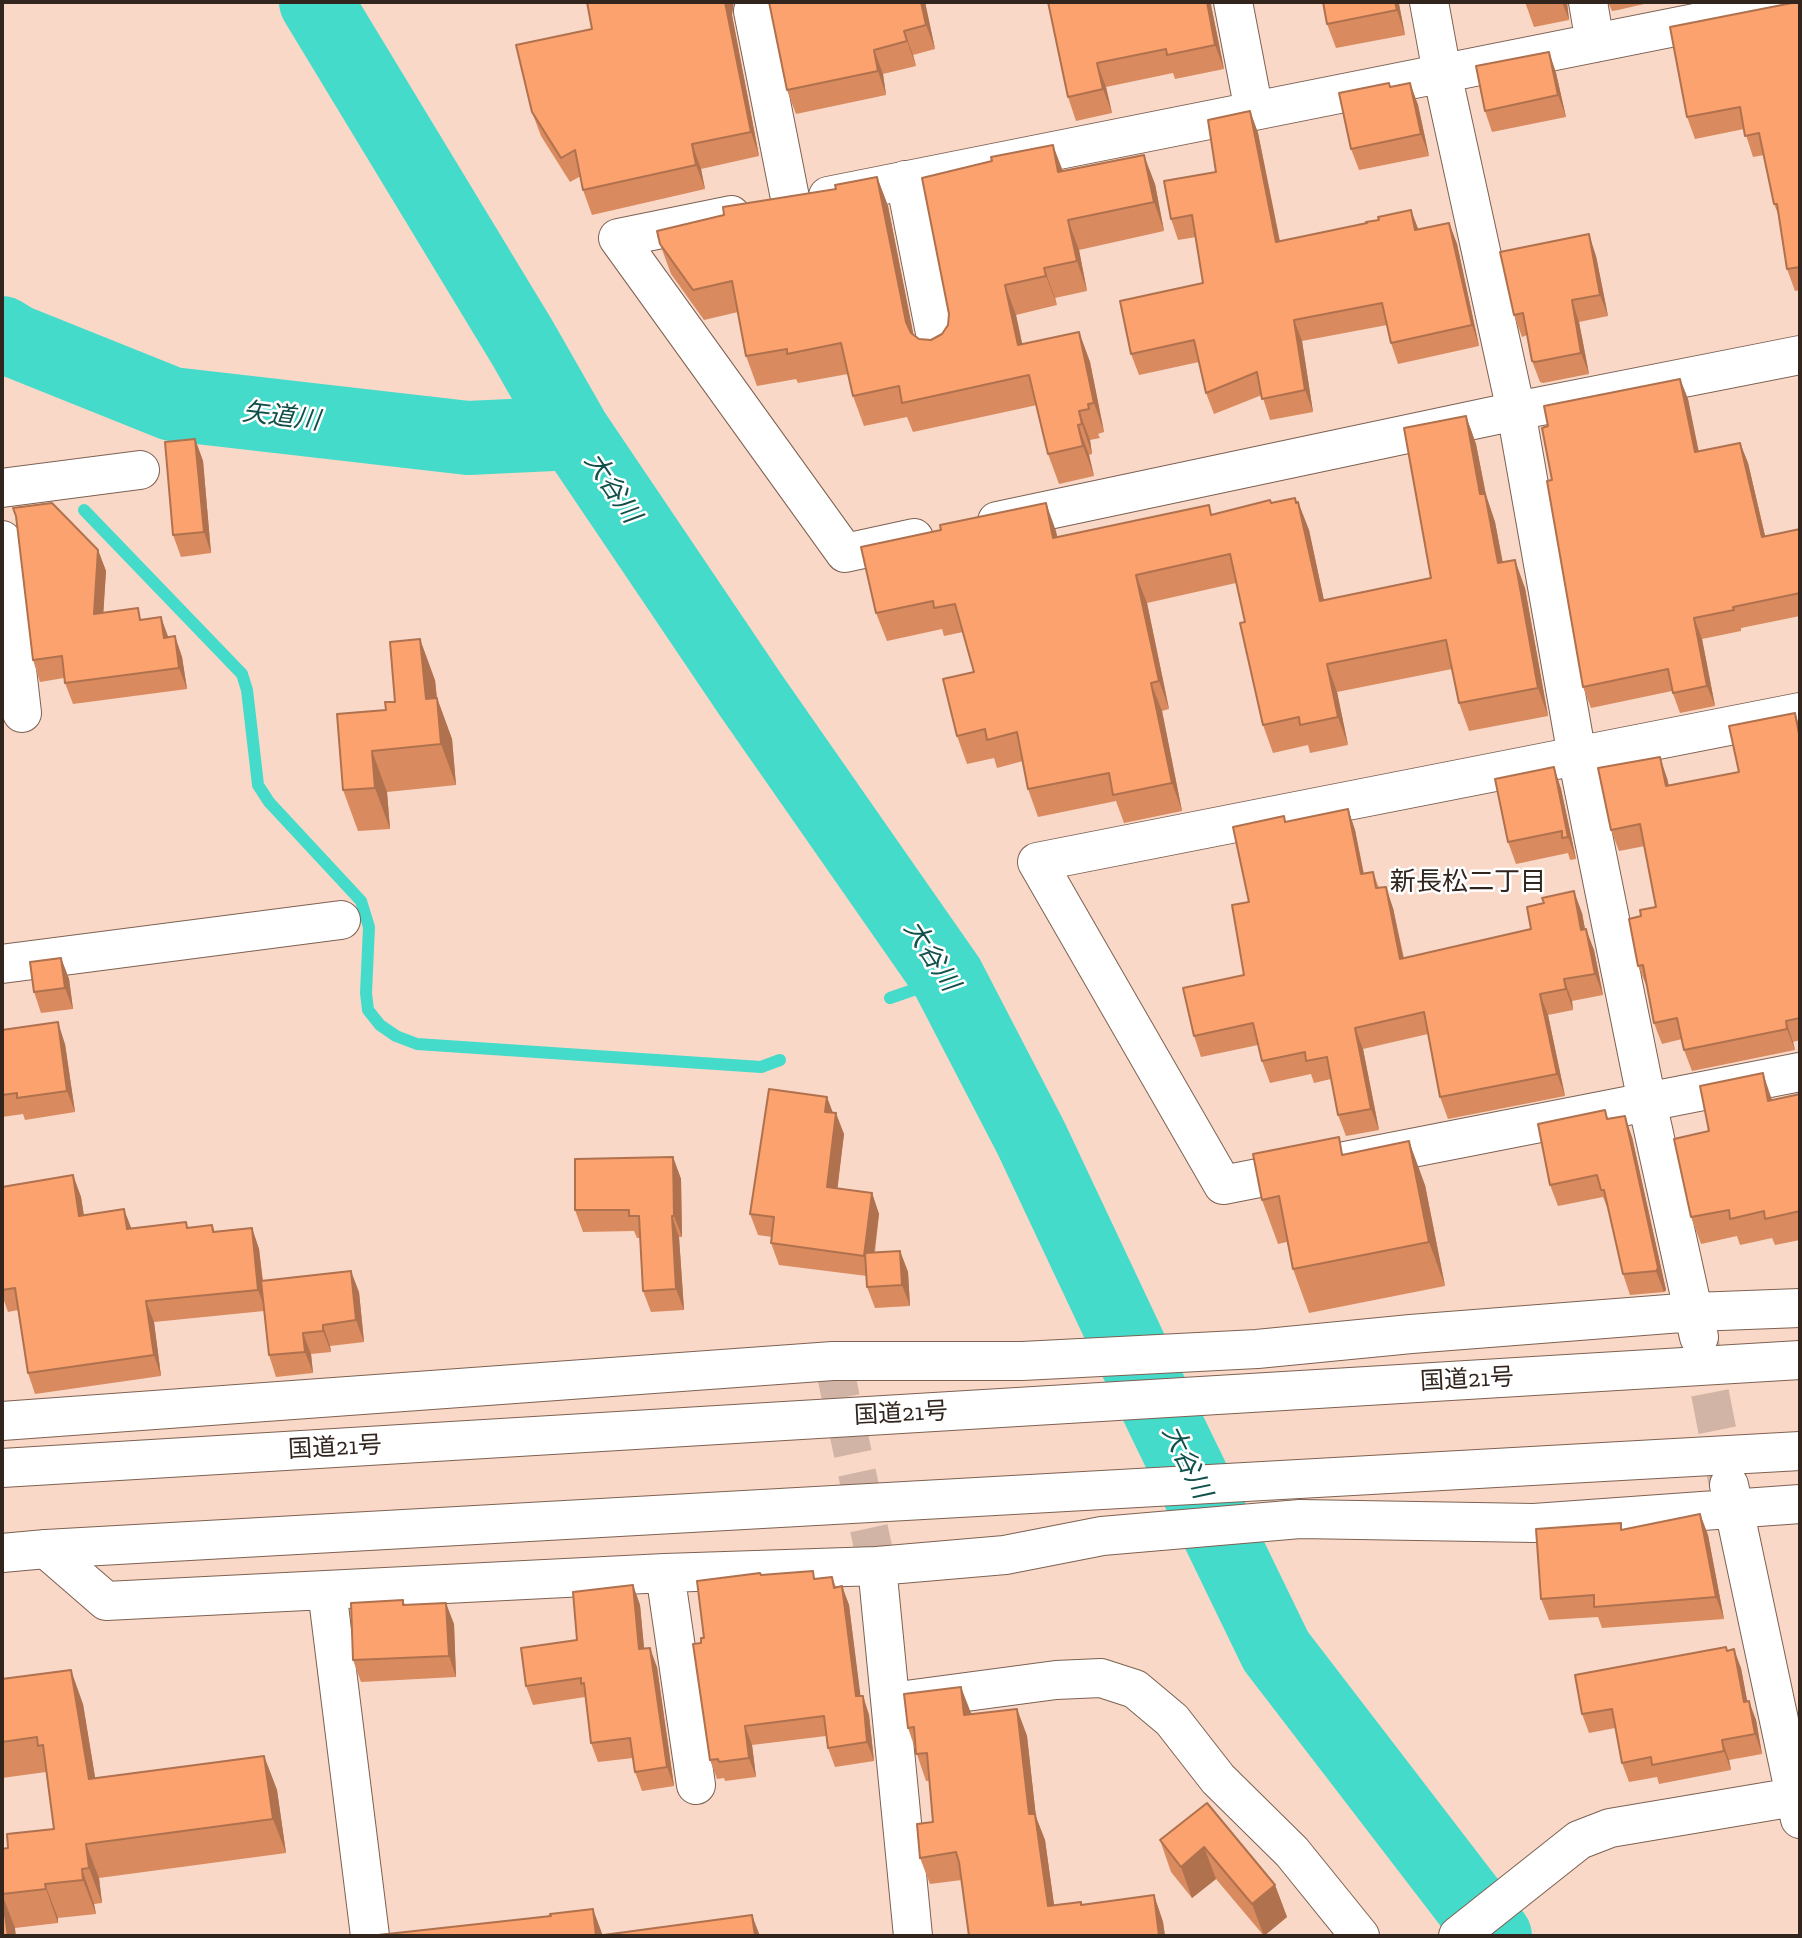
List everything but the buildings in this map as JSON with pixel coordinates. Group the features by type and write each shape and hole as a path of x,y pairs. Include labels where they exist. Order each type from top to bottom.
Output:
{"main road":[{"path":"1233,2 1254,111"},
{"path":"1429,2 1516,411 1577,756 1647,1102 1697,1325"},
{"path":"1588,2 1595,43"},
{"path":"1800,2 618,237 845,553 1516,411 1800,355"},
{"path":"753,11 791,203"},
{"path":"905,180 938,348"},
{"path":"2,488 140,470"},
{"path":"2,540 22,713"},
{"path":"1800,712 1037,862 1223,1185 1800,1072"},
{"path":"2,964 341,920"},
{"path":"2,1421 833,1361 1022,1361 1258,1349 1411,1334 1697,1325 1800,1308"},
{"name":"国道21号","path":"2,1468 1800,1360"},
{"path":"2,1553 1800,1451"},
{"path":"46,1549 106,1601 665,1573 877,1566 1005,1555 1102,1536 1300,1519 1534,1523 1731,1497 1800,1504"},
{"path":"1458,1936 1579,1840 1610,1828 1799,1804 1731,1497"},
{"path":"877,1566 913,1936"},
{"path":"665,1573 696,1785"},
{"path":"327,1590 370,1936"},
{"path":"891,1702 1056,1680 1101,1678 1135,1689 1172,1720 1218,1779 1292,1852 1360,1936"}],"waterway":[{"name":"大谷川","path":"316,2 522,342 574,433 750,694 948,978 1031,1138 1276,1651 1495,1936"},
{"name":"矢道川","path":"2,333 15,341 172,404 468,438 574,433"},
{"path":"84,510 242,674 247,690 258,785 269,802 361,901 369,927 366,993 368,1010 380,1025 396,1036 417,1044 761,1067 780,1060"},
{"path":"890,998 948,978"}],"tunnel":[{"path":"1699,1337 1728,1485"},
{"path":"833,1361 877,1566"}],"district":[{"name":"新長松二丁目","path":"1468,883"}]}
